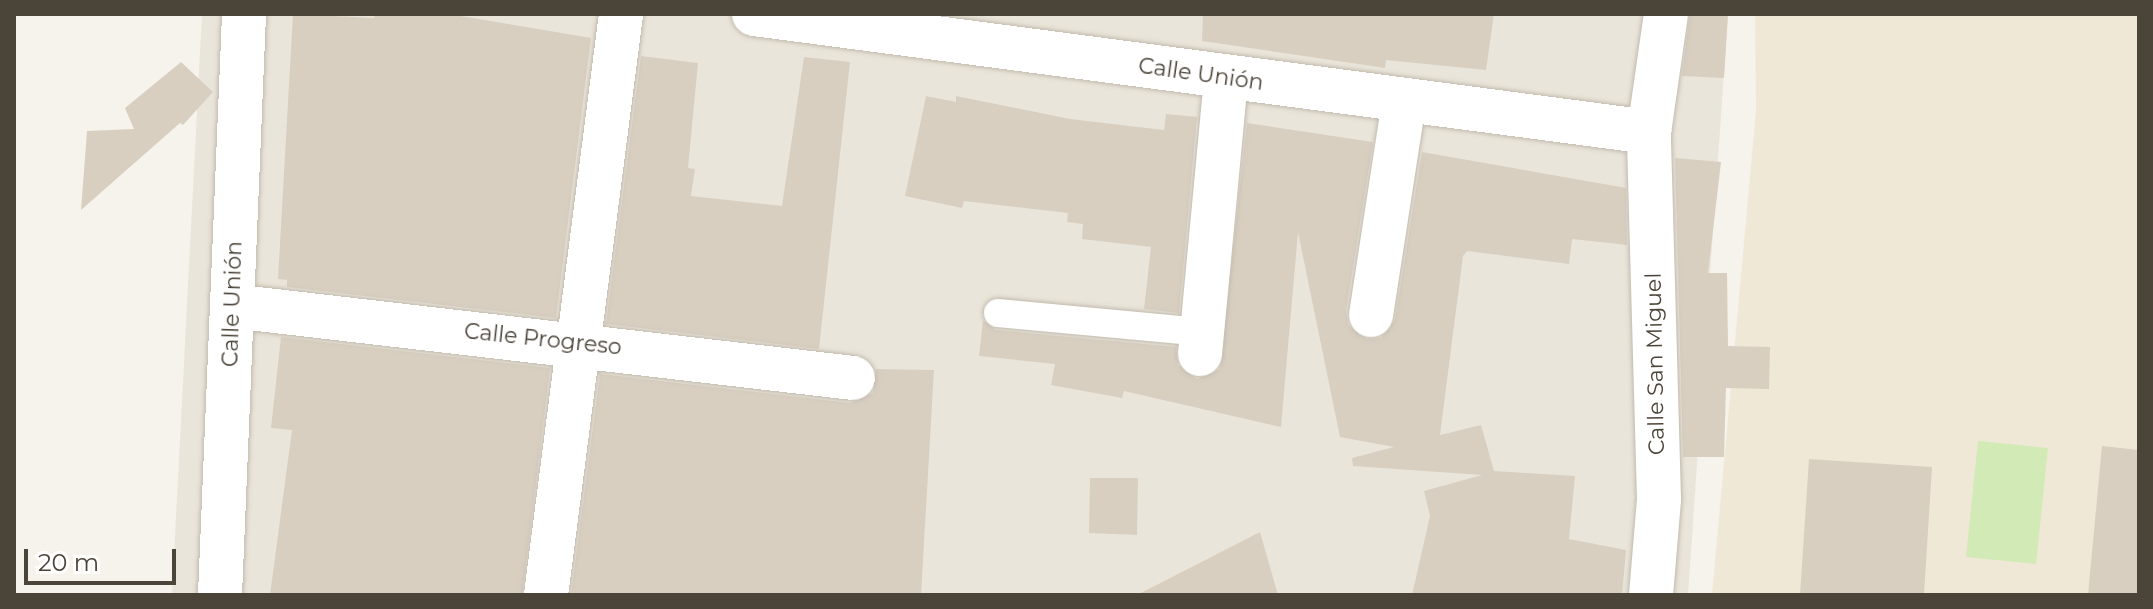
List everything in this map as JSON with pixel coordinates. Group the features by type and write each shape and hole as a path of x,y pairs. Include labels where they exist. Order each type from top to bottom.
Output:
{"street":[{"name":"Calle Unión","path":"220,595 244,14"},
{"path":"546,595 621,14"},
{"name":"Calle Unión","path":"754,14 1404,103 1649,132"},
{"name":"Calle San Miguel","path":"1651,595 1659,499 1649,132 1666,14"},
{"path":"1202,343 1226,78"},
{"path":"1371,315 1404,103"},
{"name":"Calle Progreso","path":"232,306 577,342 853,378"}],"lane":[{"path":"998,313 1202,343"}],"shaded area":[{"path":"202,14 1728,14 1688,595 172,595"},
{"path":"1755,14 2139,14 2139,595 1712,595 1756,111"}],"green space":[{"path":"1978,441 2048,448 2036,564 1966,557"}],"building":[{"path":"293,14 374,18 375,14 449,14 591,38 556,318 287,287 287,280 278,279"},
{"path":"1203,14 1494,14 1486,70 1386,60 1385,68 1202,41"},
{"path":"1690,14 1728,14 1724,78 1682,76"},
{"path":"641,56 698,63 688,168 695,169 691,196 782,206 804,57 850,62 819,349 606,324"},
{"path":"181,62 213,92 183,125 180,123 81,210 87,131 134,129 125,108"},
{"path":"926,96 956,102 956,96 1070,119 1164,130 1166,114 1197,117 1179,313 1144,309 1151,247 1082,239 1083,224 1067,222 1068,213 964,201 962,208 905,196"},
{"path":"1247,123 1373,142 1346,311 1348,325 1366,339 1381,338 1395,320 1422,152 1626,188 1627,245 1572,239 1569,264 1467,251 1463,256 1440,435 1481,425 1494,471 1575,476 1569,539 1626,550 1622,595 1412,595 1430,516 1424,491 1482,475 1353,466 1352,458 1394,447 1340,437 1298,232 1281,427 1124,391 1122,398 1051,385 1055,364 979,356 983,321 996,330 1176,347 1178,365 1197,379 1220,369"},
{"path":"1675,158 1721,162 1708,273 1727,273 1728,346 1770,347 1769,389 1726,388 1724,457 1683,457"},
{"path":"281,337 550,368 522,595 270,595 292,430 271,428"},
{"path":"876,369 934,370 921,595 571,595 600,374 850,403 873,393"},
{"path":"2102,446 2139,450 2139,595 2088,595"},
{"path":"1809,459 1932,467 1924,595 1800,595"},
{"path":"1090,478 1138,478 1137,535 1089,533"},
{"path":"1260,532 1278,595 1137,595"}]}
